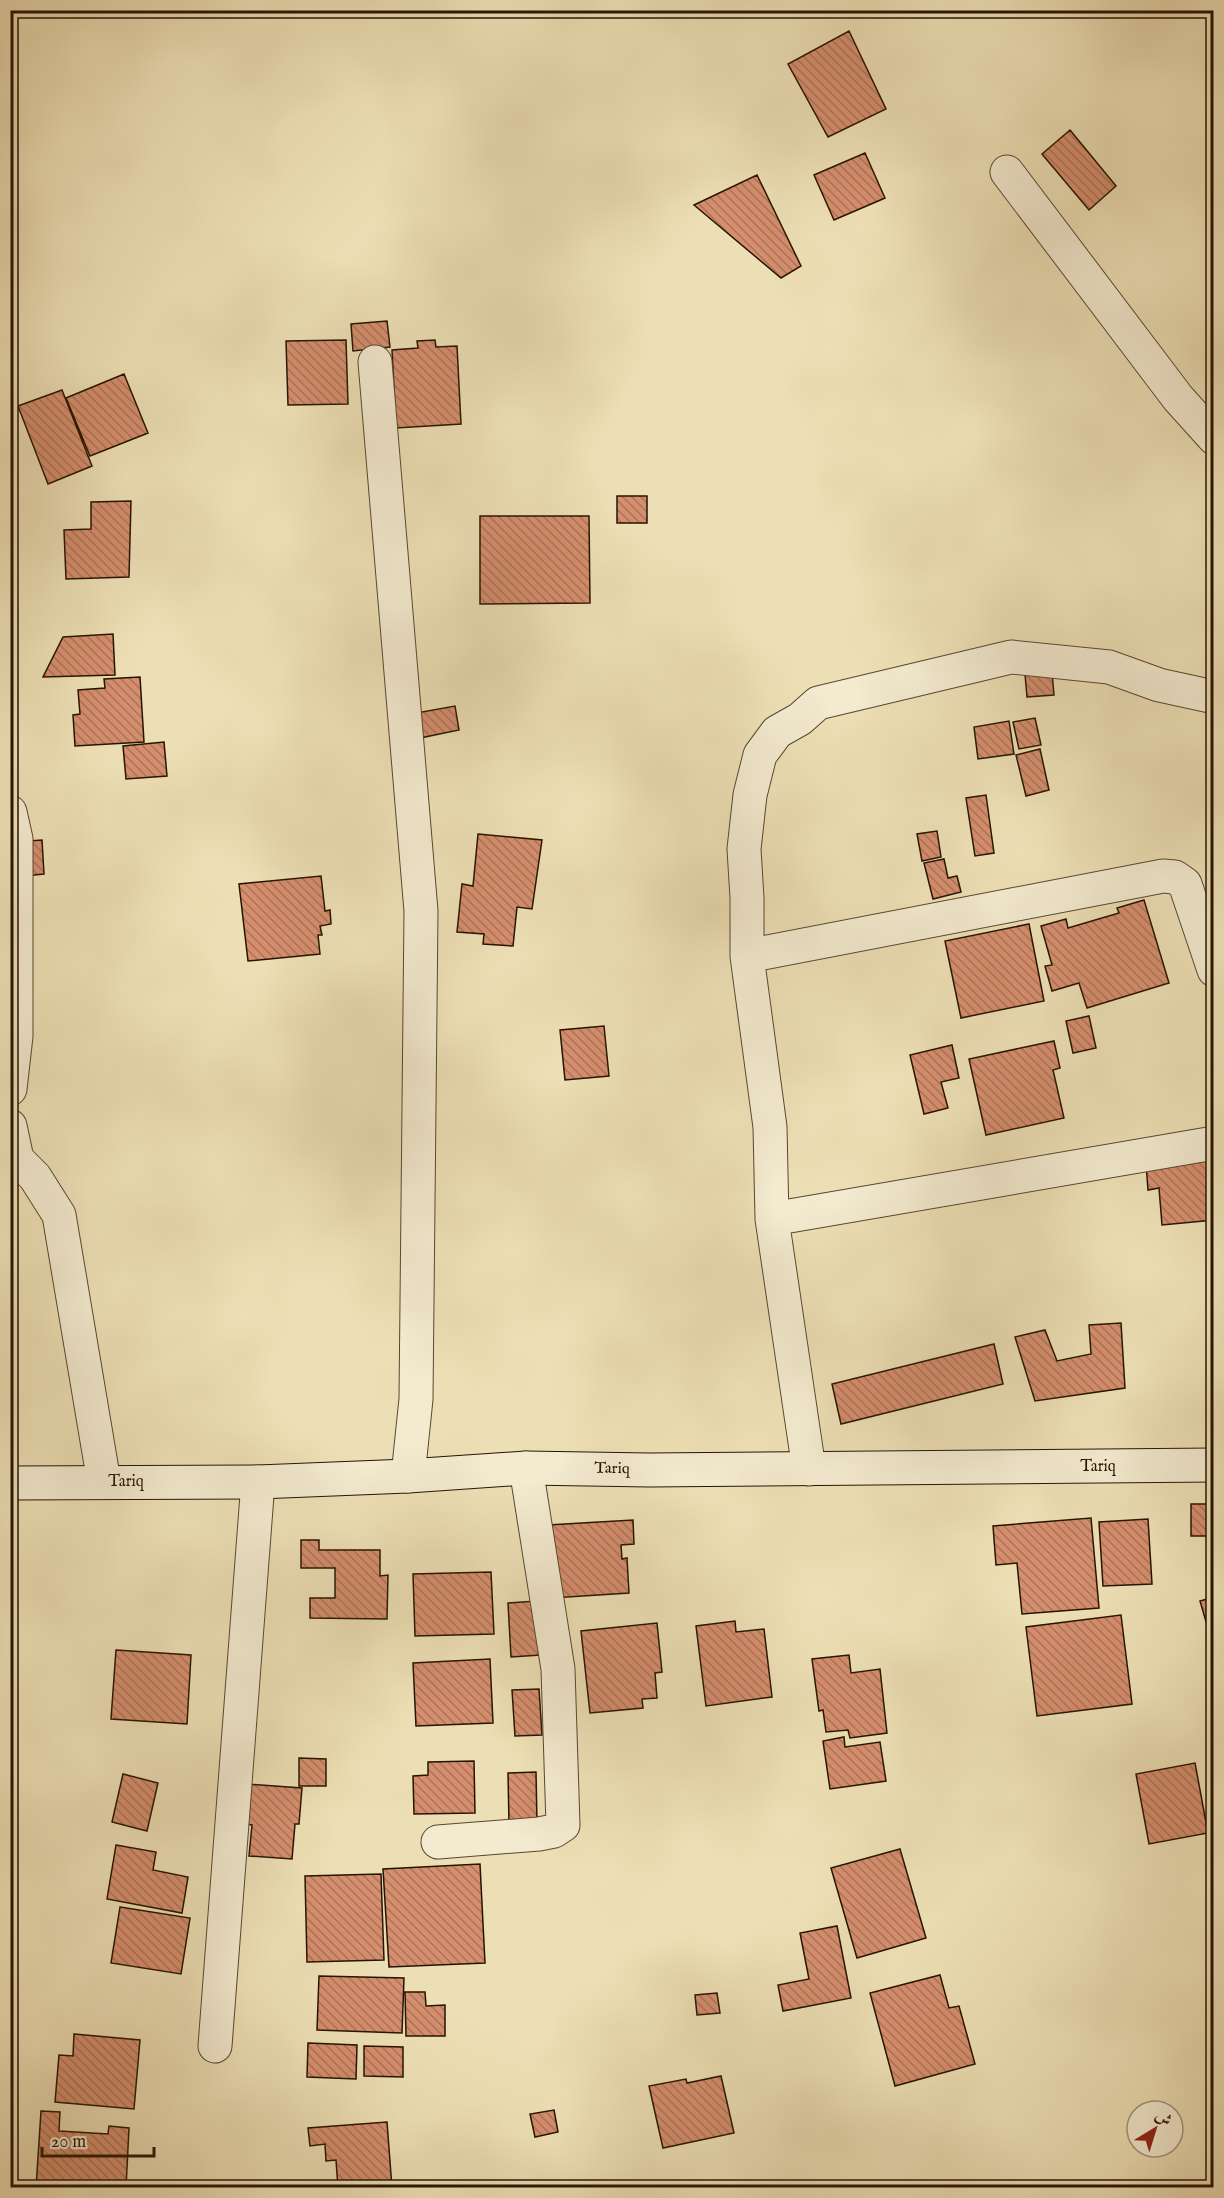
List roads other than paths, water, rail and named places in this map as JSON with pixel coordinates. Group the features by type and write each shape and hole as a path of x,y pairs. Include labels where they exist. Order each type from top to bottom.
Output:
{"street":[{"path":"1007,172 1178,398 1214,438"},
{"path":"375,362 421,911 416,1399 408,1476"},
{"path":"809,1469 772,1219 770,1127 747,956 744,849 750,795 760,755 777,732 800,719 818,703 1011,657 1109,667 1159,685 1214,697"},
{"path":"10,812 16,839 16,1036 10,1089"},
{"path":"747,956 1163,876 1175,877 1185,884 1214,970"},
{"path":"10,1126 17,1159 34,1177 59,1215 104,1482"},
{"path":"772,1219 1214,1143"},
{"name":"Tariq","path":"10,1483 258,1482 408,1476 526,1468 809,1469 1214,1465"},
{"path":"438,1842 554,1832 563,1825 558,1669 526,1468"},
{"path":"215,2046 258,1482"}]}
